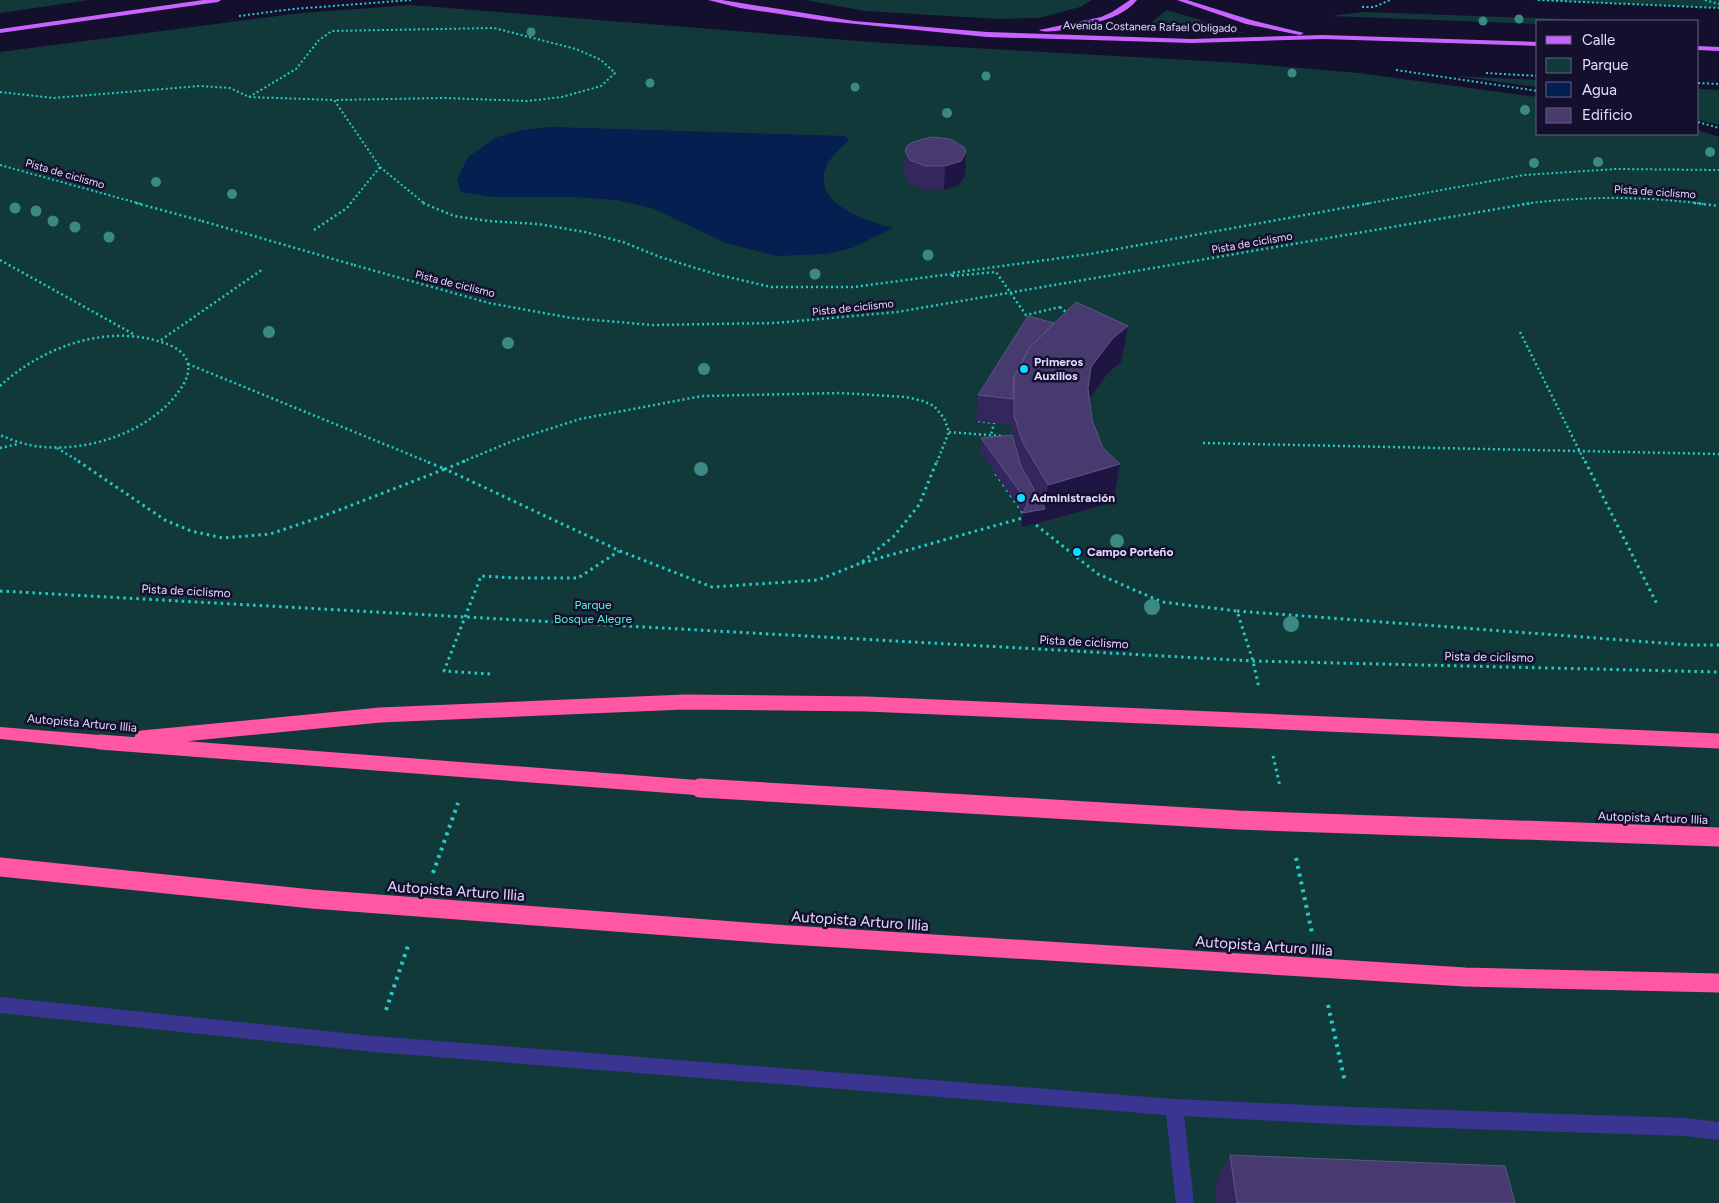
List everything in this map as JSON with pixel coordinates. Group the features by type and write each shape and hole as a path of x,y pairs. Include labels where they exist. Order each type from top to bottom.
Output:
{"highway":[{"path":"100,742 380,715 684,702 867,704 1719,741"},
{"name":"Autopista Arturo Illia","path":"0,733 783,793 1238,820 1719,837"},
{"name":"Autopista Arturo Illia","path":"0,868 312,899 774,934 1465,977 1719,983"}],"main road":[{"path":"0,31 218,0"},
{"path":"711,0 764,11 832,21 908,29 1007,35 1074,26 1101,19 1119,12 1134,0"},
{"name":"Avenida Costanera Rafael Obligado","path":"1180,0 1249,22 1323,37"},
{"name":"Avenida Costanera Rafael Obligado","path":"1007,35 1192,41 1323,37 1536,44"},
{"path":"1699,48 1719,49"}],"lane":[{"path":"0,1005 374,1044 1174,1107 1352,1116 1686,1127 1719,1131"},
{"path":"1174,1107 1185,1203"}],"path":[{"path":"1538,0 1719,8"},
{"path":"1608,0 1619,4 1626,0"},
{"path":"1705,0 1719,4"},
{"path":"0,92 53,98 200,86 230,88 250,97 334,100 444,98 535,100 562,97 600,86 615,73 601,60 576,49 494,28 332,31 319,40 296,68 250,97"},
{"path":"1393,70 1536,91"},
{"path":"1699,83 1719,84"},
{"path":"334,100 380,167 423,203 454,216 488,221 538,224 585,232 623,242 660,257 715,274 771,287 854,287 951,275 1090,254 1524,175 1616,169 1719,170"},
{"path":"1699,122 1719,128"},
{"name":"Pista de ciclismo","path":"0,165 474,298 570,318 646,326 733,326 816,322 897,312 1514,206 1561,200 1628,197 1719,206"},
{"path":"314,230 347,208 380,167"},
{"path":"0,260 137,336"},
{"path":"161,340 263,269"},
{"path":"951,275 996,272 1026,315 1060,307 1067,313"},
{"path":"1520,332 1658,606"},
{"path":"0,386 21,368 47,353 77,342 108,336 137,336 161,340 179,350 188,364 446,469 620,551 712,586 818,580 861,564 1026,517"},
{"path":"0,448 19,444 56,448 90,443 124,433 153,417 175,399 187,381 188,364"},
{"path":"56,448 99,474 165,520 191,532 223,538 270,534 321,517 515,440 580,419 702,396 786,393 868,394 913,398 933,405 945,417 950,432 919,505 894,536 861,564"},
{"path":"981,413 976,421 994,423 991,435 994,442"},
{"path":"950,432 1000,436"},
{"path":"0,435 19,444"},
{"path":"1203,443 1719,454"},
{"path":"992,468 1026,517 1098,574 1162,602 1237,611 1688,645 1719,645"},
{"path":"492,674 444,671 481,576 578,578 620,551"},
{"name":"Pista de ciclismo","path":"0,590 1253,661 1719,672"},
{"path":"1237,611 1253,661 1259,690"},
{"path":"1271,747 1282,795"},
{"path":"432,878 460,795"},
{"path":"1295,854 1314,941"},
{"path":"374,1044 412,933"},
{"path":"1327,1000 1352,1116"}],"green space":[{"path":"0,0 89,0 0,13"},
{"path":"805,0 1092,0 1080,7 1039,18 998,19 865,11"},
{"path":"1530,0 1719,0 1719,8"},
{"name":"Parque Bosque Alegre","path":"411,5 884,43 1241,63 1358,73 1536,97 1536,135 1699,135 1699,130 1719,137 1719,1203 0,1203 0,52 301,13"},
{"path":"1167,10 1244,33 1144,28"},
{"path":"1364,12 1593,20 1536,20 1536,24 1331,16"},
{"path":"1455,76 1536,80 1536,87"},
{"path":"1699,89 1719,90 1719,125 1699,120"}],"water":[{"path":"552,127 845,136 849,140 833,156 826,167 824,180 827,191 834,201 844,209 857,216 893,228 852,248 825,254 777,256 726,243 652,208 616,200 574,197 493,197 461,192 457,180 468,157 497,137 522,130"}],"building":[{"path":"931,137 950,139 964,147 966,152 961,161 945,166 925,166 910,160 905,151 907,146 913,142"},
{"path":"1076,302 1128,326 1113,338 1091,367 1088,388 1092,420 1103,448 1120,464 1048,485 1023,443 1014,416 1014,377 1030,347"},
{"path":"1028,316 1054,323 1030,347 1014,377 1013,399 978,395"},
{"path":"1012,435 1021,466 1045,509 1023,513 1028,503 981,438"},
{"path":"1230,1155 1505,1166 1515,1203 1237,1203"}],"place":[{"name":"Primeros Auxilios","path":"1024,369"},
{"name":"Administración","path":"1021,498"},
{"name":"Campo Porteño","path":"1077,552"}]}
